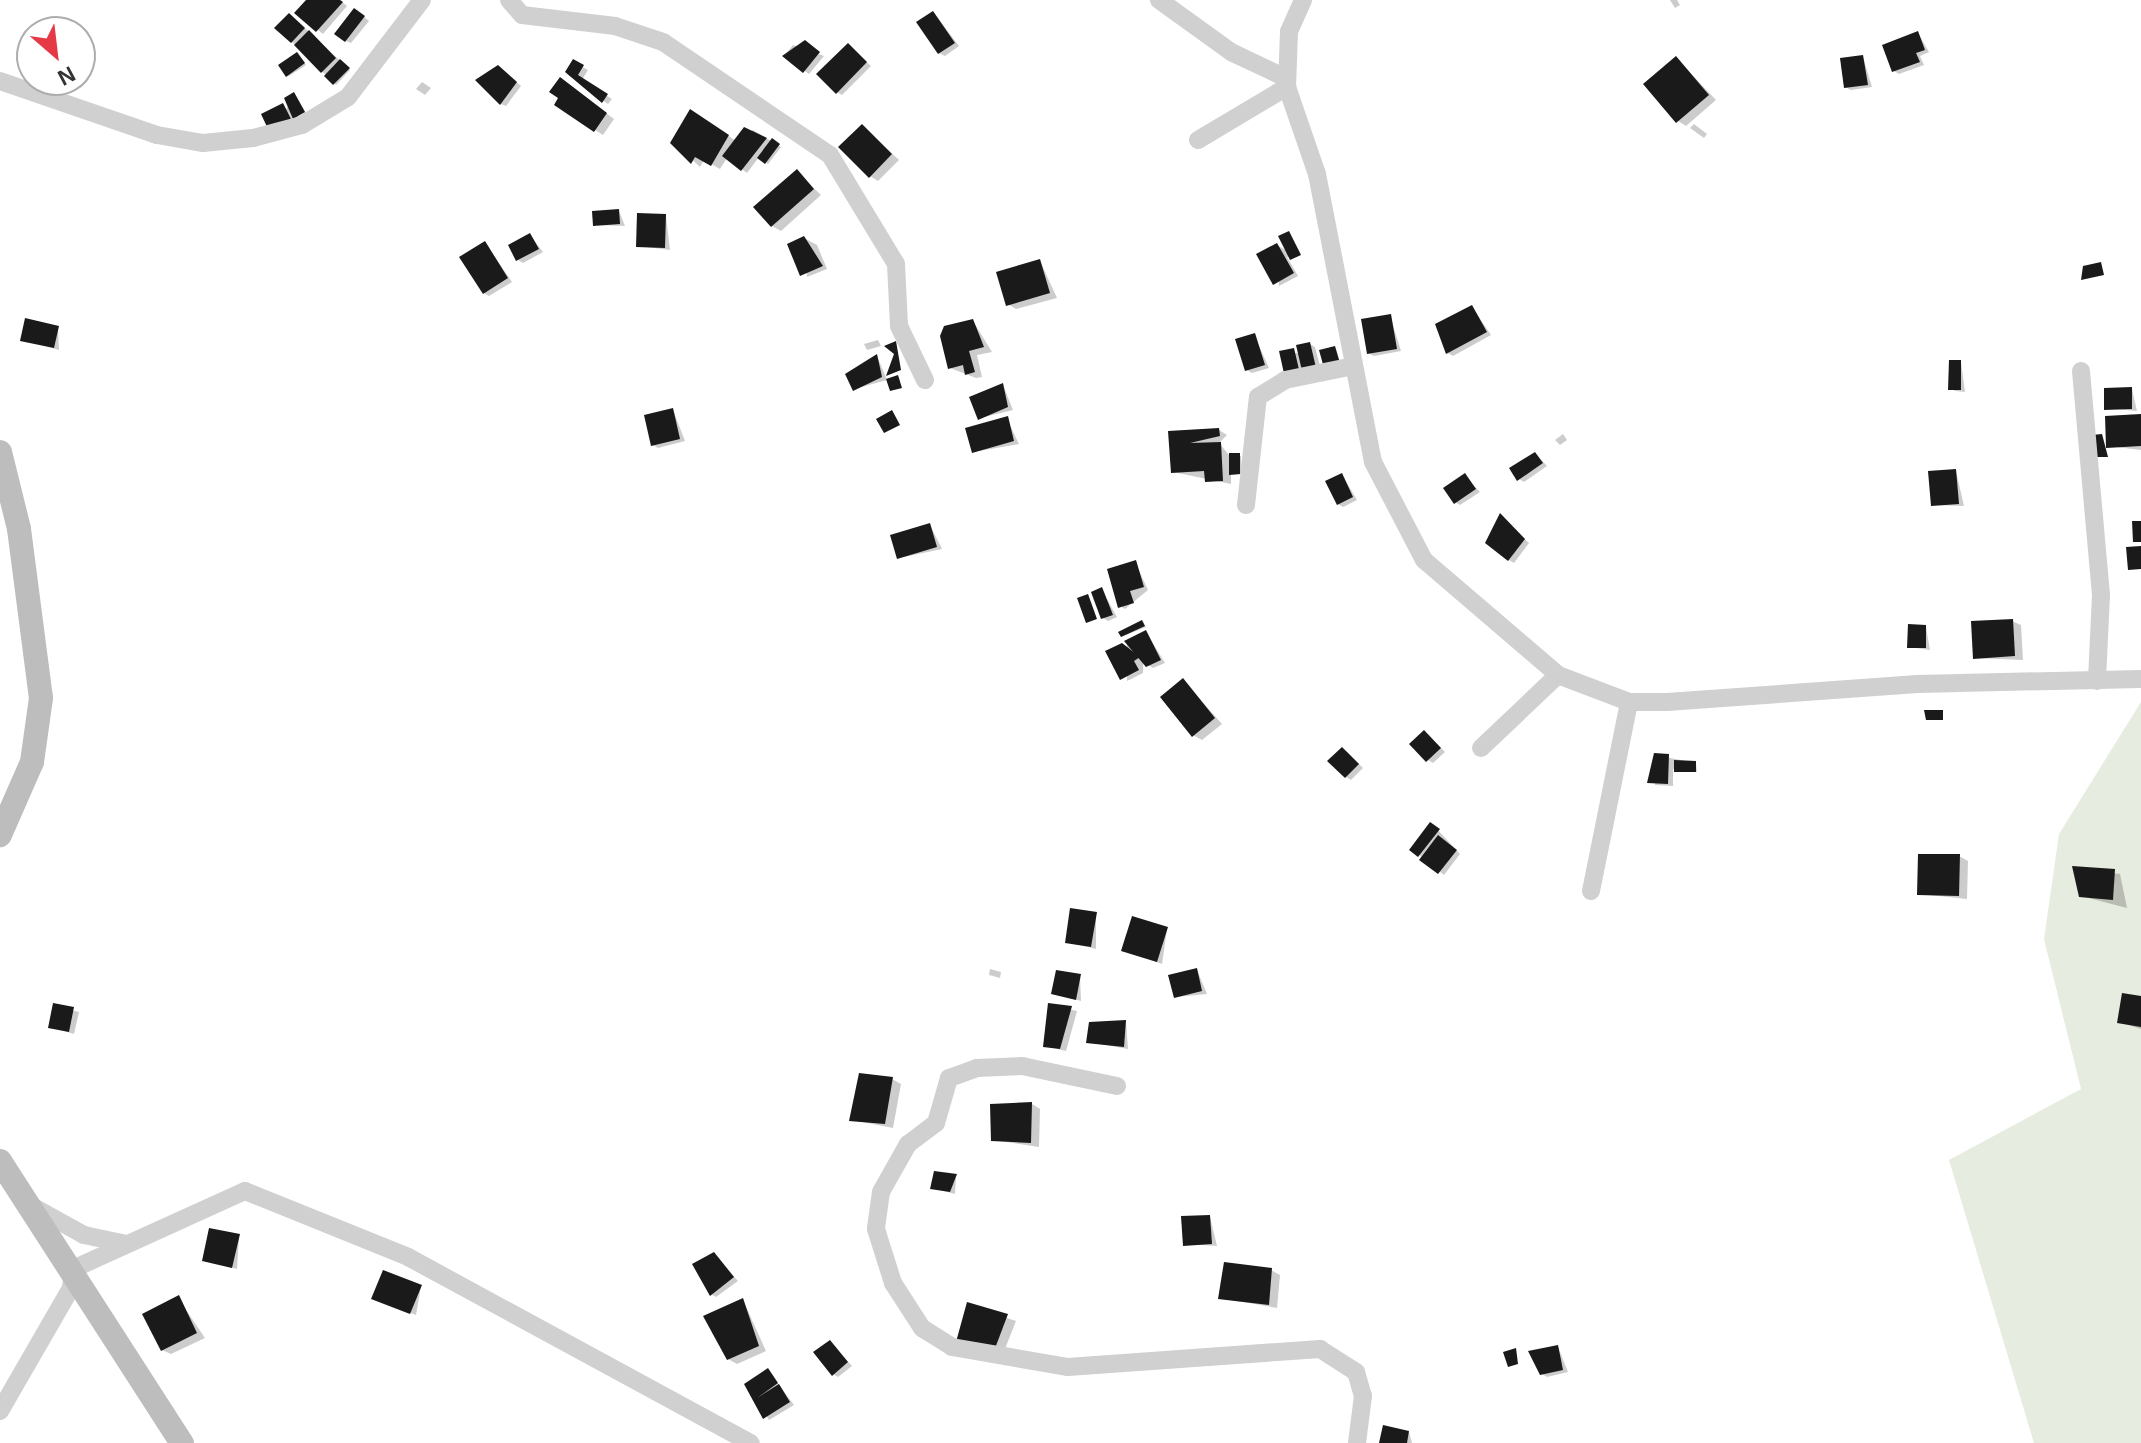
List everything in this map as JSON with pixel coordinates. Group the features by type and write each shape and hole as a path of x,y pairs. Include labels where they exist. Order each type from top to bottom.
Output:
{"street":[{"path":"0,81 157,135 203,143 253,138 302,125 348,97 422,0"},
{"path":"509,0 522,15 615,26 663,42 830,155 896,264 899,326 925,380"},
{"path":"1159,0 1231,52 1286,82"},
{"path":"1303,0 1289,31 1286,82 1317,174 1373,462 1424,560 1558,675 1629,702 2141,679"},
{"path":"1198,140 1286,82"},
{"path":"1246,505 1258,397 1285,380 1354,366"},
{"path":"2081,371 2101,595 2097,681"},
{"path":"0,452 28,587 41,698 32,762 0,835"},
{"path":"1481,748 1558,675"},
{"path":"1591,891 1629,702"},
{"path":"1117,1086 1022,1066 977,1068 949,1078 936,1123 908,1144 881,1192 876,1229 893,1283 922,1328 952,1347 1068,1367 1320,1349 1356,1372 1363,1396 1357,1443"},
{"path":"0,1161 73,1269 182,1443"},
{"path":"73,1269 208,1203 256,1195 408,1257 751,1443"},
{"path":"28,1203 84,1235 123,1243"},
{"path":"0,1411 71,1288 73,1269"}],"shaded area":[{"path":"2141,702 2141,1443 2034,1443 1949,1160 2081,1089 2044,939 2059,834"}],"building":[{"path":"306,0 343,2 316,32 294,13"},
{"path":"354,8 365,16 345,42 334,34"},
{"path":"933,11 955,43 938,54 916,22"},
{"path":"289,13 305,28 291,43 274,28"},
{"path":"309,30 336,58 321,73 294,45"},
{"path":"1918,31 1925,50 1916,53 1920,62 1892,72 1882,45"},
{"path":"805,40 820,52 803,73 782,56"},
{"path":"848,43 867,62 836,94 816,74"},
{"path":"297,52 305,63 286,77 278,65"},
{"path":"1863,55 1868,85 1844,88 1840,58"},
{"path":"1676,56 1709,95 1676,123 1643,84"},
{"path":"340,59 350,68 333,85 324,76"},
{"path":"573,59 584,65 578,75 608,94 602,103 565,72"},
{"path":"498,65 517,82 500,105 475,80"},
{"path":"560,77 607,113 594,132 554,105 558,98 549,92"},
{"path":"294,92 305,112 293,119 284,98"},
{"path":"283,103 291,119 268,129 261,114"},
{"path":"690,109 729,135 711,166 695,157 691,164 670,143"},
{"path":"862,124 892,154 869,178 838,147"},
{"path":"744,127 767,138 741,171 722,156"},
{"path":"772,138 780,144 765,164 757,158"},
{"path":"797,169 814,189 771,227 753,207"},
{"path":"619,209 620,224 593,226 592,211"},
{"path":"637,213 666,214 665,248 636,247"},
{"path":"1289,231 1301,255 1290,260 1278,236"},
{"path":"530,233 539,249 516,261 508,245"},
{"path":"804,236 823,266 800,276 787,244"},
{"path":"485,241 508,278 483,294 459,257"},
{"path":"1277,243 1294,273 1273,285 1256,254"},
{"path":"1040,259 1050,293 1006,306 996,272"},
{"path":"2101,262 2104,275 2081,280 2083,266"},
{"path":"1472,305 1487,332 1446,354 1435,324"},
{"path":"1391,314 1397,349 1367,354 1361,319"},
{"path":"25,318 59,326 54,348 20,341"},
{"path":"973,319 984,347 969,351 975,372 965,375 963,365 948,369 940,336 944,326"},
{"path":"1255,333 1265,365 1245,371 1235,339"},
{"path":"896,341 901,370 886,376 894,354 884,346"},
{"path":"1310,342 1317,372 1303,375 1296,345"},
{"path":"1335,346 1340,363 1324,368 1319,350"},
{"path":"1294,348 1300,374 1285,378 1279,351"},
{"path":"877,354 882,377 853,391 845,374"},
{"path":"1949,360 1961,360 1961,390 1948,390"},
{"path":"898,375 902,388 890,391 886,379"},
{"path":"1003,383 1008,407 978,420 969,397"},
{"path":"2132,387 2132,409 2104,410 2104,388"},
{"path":"673,408 680,439 651,446 644,415"},
{"path":"892,410 900,425 884,433 876,419"},
{"path":"2141,414 2141,446 2106,448 2105,416"},
{"path":"1008,416 1014,441 972,453 965,428"},
{"path":"1219,428 1220,436 1190,443 1221,442 1223,481 1205,482 1204,471 1171,473 1168,431"},
{"path":"2102,434 2108,457 2093,457 2092,435"},
{"path":"1535,452 1543,463 1517,481 1509,468"},
{"path":"1229,453 1240,453 1240,474 1229,475"},
{"path":"1956,469 1959,504 1931,506 1928,471"},
{"path":"1342,473 1353,497 1337,505 1325,481"},
{"path":"1465,473 1476,489 1454,504 1443,488"},
{"path":"1500,513 1525,539 1508,561 1485,543"},
{"path":"2132,521 2141,521 2141,542 2133,542"},
{"path":"930,523 937,547 897,559 890,535"},
{"path":"2141,546 2141,569 2128,570 2126,547"},
{"path":"1136,560 1144,587 1130,591 1134,603 1118,608 1107,569"},
{"path":"1102,587 1113,615 1101,619 1091,592"},
{"path":"1088,594 1097,619 1086,623 1077,598"},
{"path":"2013,619 2015,656 1973,659 1971,621"},
{"path":"1142,620 1145,626 1121,637 1118,632"},
{"path":"1908,624 1926,625 1926,648 1907,648"},
{"path":"1146,630 1161,660 1146,667 1124,641"},
{"path":"1122,643 1140,657 1134,661 1139,670 1120,680 1105,651"},
{"path":"1183,678 1215,718 1192,737 1160,697"},
{"path":"1924,710 1943,710 1943,720 1926,720"},
{"path":"1424,730 1441,748 1426,762 1409,744"},
{"path":"1342,747 1359,764 1345,778 1327,761"},
{"path":"1654,753 1669,754 1668,784 1647,783"},
{"path":"1674,760 1696,761 1696,772 1674,772"},
{"path":"1430,822 1440,829 1418,857 1409,850"},
{"path":"1438,835 1457,850 1438,874 1419,860"},
{"path":"1918,854 1960,854 1959,896 1917,895"},
{"path":"2072,866 2115,869 2113,900 2079,897"},
{"path":"1070,908 1097,912 1091,947 1065,943"},
{"path":"1132,916 1168,927 1157,962 1121,951"},
{"path":"1197,968 1202,991 1174,998 1168,975"},
{"path":"1056,970 1081,974 1076,1000 1051,994"},
{"path":"2122,993 2141,996 2141,1027 2117,1023"},
{"path":"53,1003 74,1007 69,1032 48,1028"},
{"path":"1048,1003 1072,1006 1060,1049 1043,1047"},
{"path":"1126,1020 1124,1047 1086,1043 1089,1022"},
{"path":"859,1073 893,1077 885,1124 849,1121"},
{"path":"1032,1102 1031,1143 991,1141 990,1104"},
{"path":"934,1171 957,1174 950,1192 930,1189"},
{"path":"1210,1215 1212,1244 1183,1246 1181,1216"},
{"path":"209,1228 240,1234 232,1268 202,1261"},
{"path":"714,1252 734,1277 710,1296 692,1264"},
{"path":"1224,1262 1272,1268 1269,1305 1218,1299"},
{"path":"383,1270 422,1285 410,1314 371,1299"},
{"path":"179,1295 197,1333 161,1351 142,1314"},
{"path":"743,1298 759,1346 727,1360 703,1316"},
{"path":"967,1302 1008,1314 994,1351 956,1342"},
{"path":"830,1340 848,1362 832,1376 813,1352"},
{"path":"1558,1345 1563,1370 1540,1375 1528,1351"},
{"path":"1516,1348 1518,1364 1508,1367 1503,1352"},
{"path":"768,1368 778,1383 757,1398 779,1384 790,1402 763,1419 744,1384"},
{"path":"1383,1425 1409,1431 1407,1443 1379,1443"}]}
